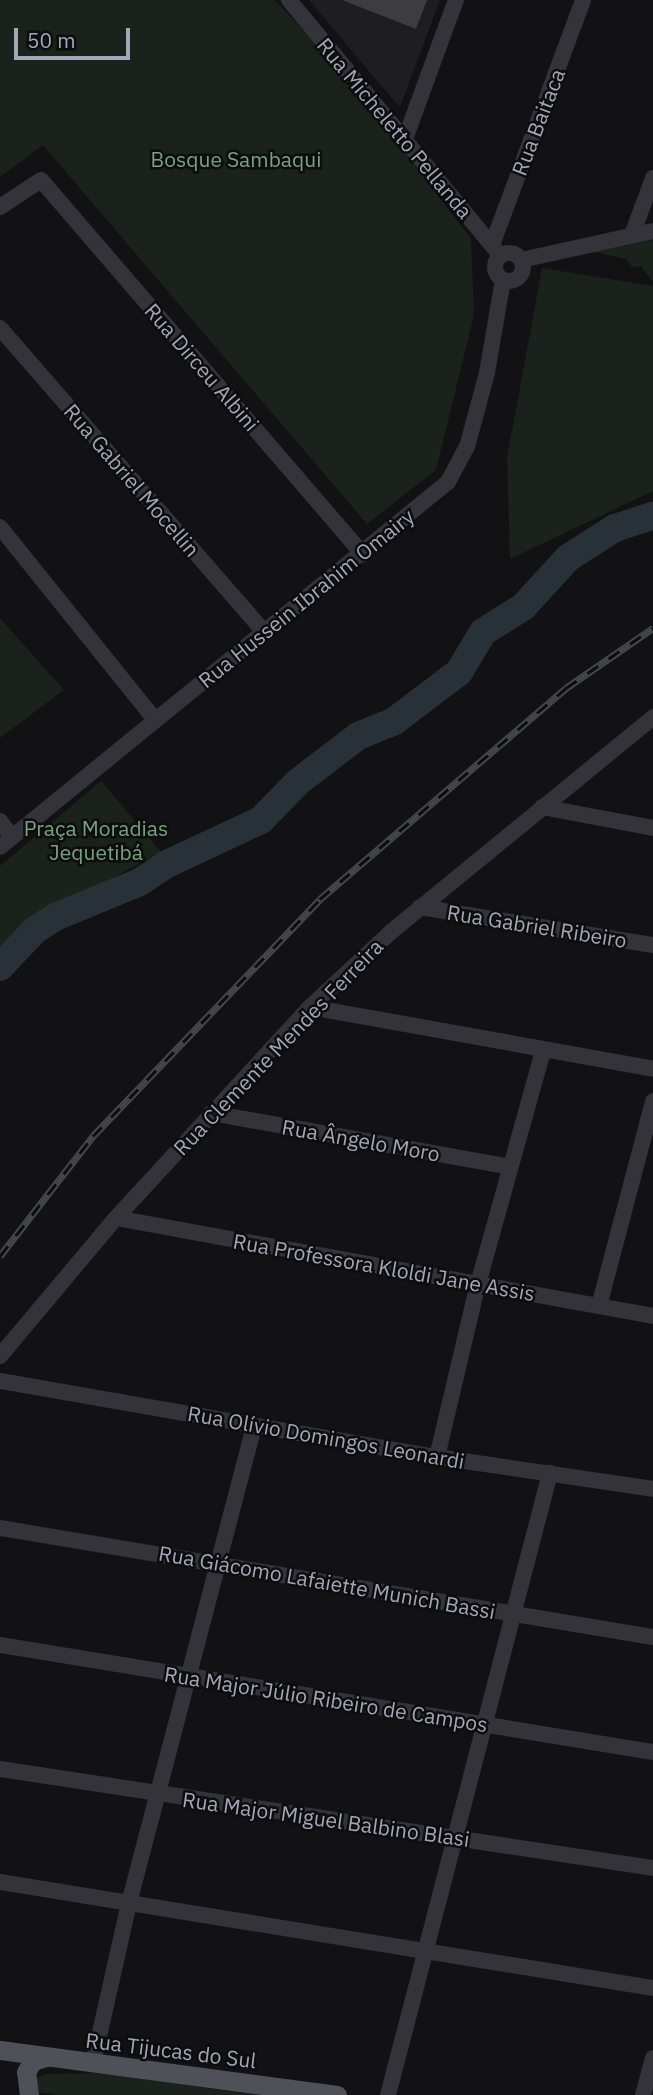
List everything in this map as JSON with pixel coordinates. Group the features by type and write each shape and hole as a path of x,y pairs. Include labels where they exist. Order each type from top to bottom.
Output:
{"main road":[{"name":"Rua Tijucas do Sul","path":"0,2050 337,2095"},
{"path":"29,2095 26,2072 33,2061 46,2057"}],"street":[{"name":"Rua Micheletto Pellanda","path":"289,0 496,250"},
{"path":"405,139 456,0"},
{"name":"Rua Baitaca","path":"496,250 583,0"},
{"path":"632,235 653,178"},
{"name":"Rua Dirceu Albini","path":"0,207 41,180 363,554"},
{"path":"521,260 653,231"},
{"path":"496,250 514,254 521,260"},
{"name":"Rua Hussein Ibrahim Omairy","path":"6,842 363,554 448,482 467,447 487,373 503,279 495,268 496,250"},
{"path":"503,279 520,274 521,260"},
{"name":"Rua Gabriel Mocellin","path":"0,328 264,632"},
{"path":"0,527 155,720"},
{"name":"Rua Clemente Mendes Ferreira","path":"0,1356 116,1218 310,1007 420,907 653,717"},
{"path":"542,807 653,828"},
{"path":"0,821 6,842"},
{"name":"Rua Gabriel Ribeiro","path":"420,907 653,945"},
{"path":"310,1007 653,1069"},
{"path":"437,1457 478,1284 543,1051"},
{"path":"599,1306 653,1101"},
{"name":"Rua Ângelo Moro","path":"211,1113 510,1167"},
{"name":"Rua Professora Kloldi Jane Assis","path":"116,1218 653,1316"},
{"name":"Rua Olívio Domingos Leonardi","path":"0,1381 437,1457 653,1489"},
{"path":"93,2063 129,1903 254,1424"},
{"path":"388,2095 550,1474"},
{"name":"Rua Giácomo Lafaiette Munich Bassi","path":"0,1528 653,1637"},
{"name":"Rua Major Júlio Ribeiro de Campos","path":"0,1645 653,1752"},
{"name":"Rua Major Miguel Balbino Blasi","path":"0,1769 157,1796 455,1837 653,1868"},
{"path":"0,1882 653,1988"},
{"path":"643,2095 653,2058"}],"shaded area":[{"path":"309,0 440,0 400,107 384,89"}],"green space":[{"name":"Bosque Sambaqui","path":"0,0 274,0 336,62 471,239 474,315 436,470 367,524 43,145 0,177"},
{"path":"653,240 653,282 641,266 632,267 626,259 594,252"},
{"path":"542,268 653,286 653,491 510,559 507,458"},
{"path":"0,618 64,690 0,738"},
{"name":"Praça Moradias Jequetibá","path":"101,781 161,852 29,923 0,956 0,866"},
{"path":"101,2073 256,2095 59,2095 37,2092 33,2079 47,2074"}],"building":[{"path":"342,0 427,0 416,29"}],"waterway":[{"path":"0,967 35,930 55,917 140,882 167,864 261,820 298,782 358,736 393,722 459,672 483,632 523,607 568,558 615,528 653,516"}],"railway":[{"path":"0,1256 93,1136 320,899 566,688 653,628"}]}
